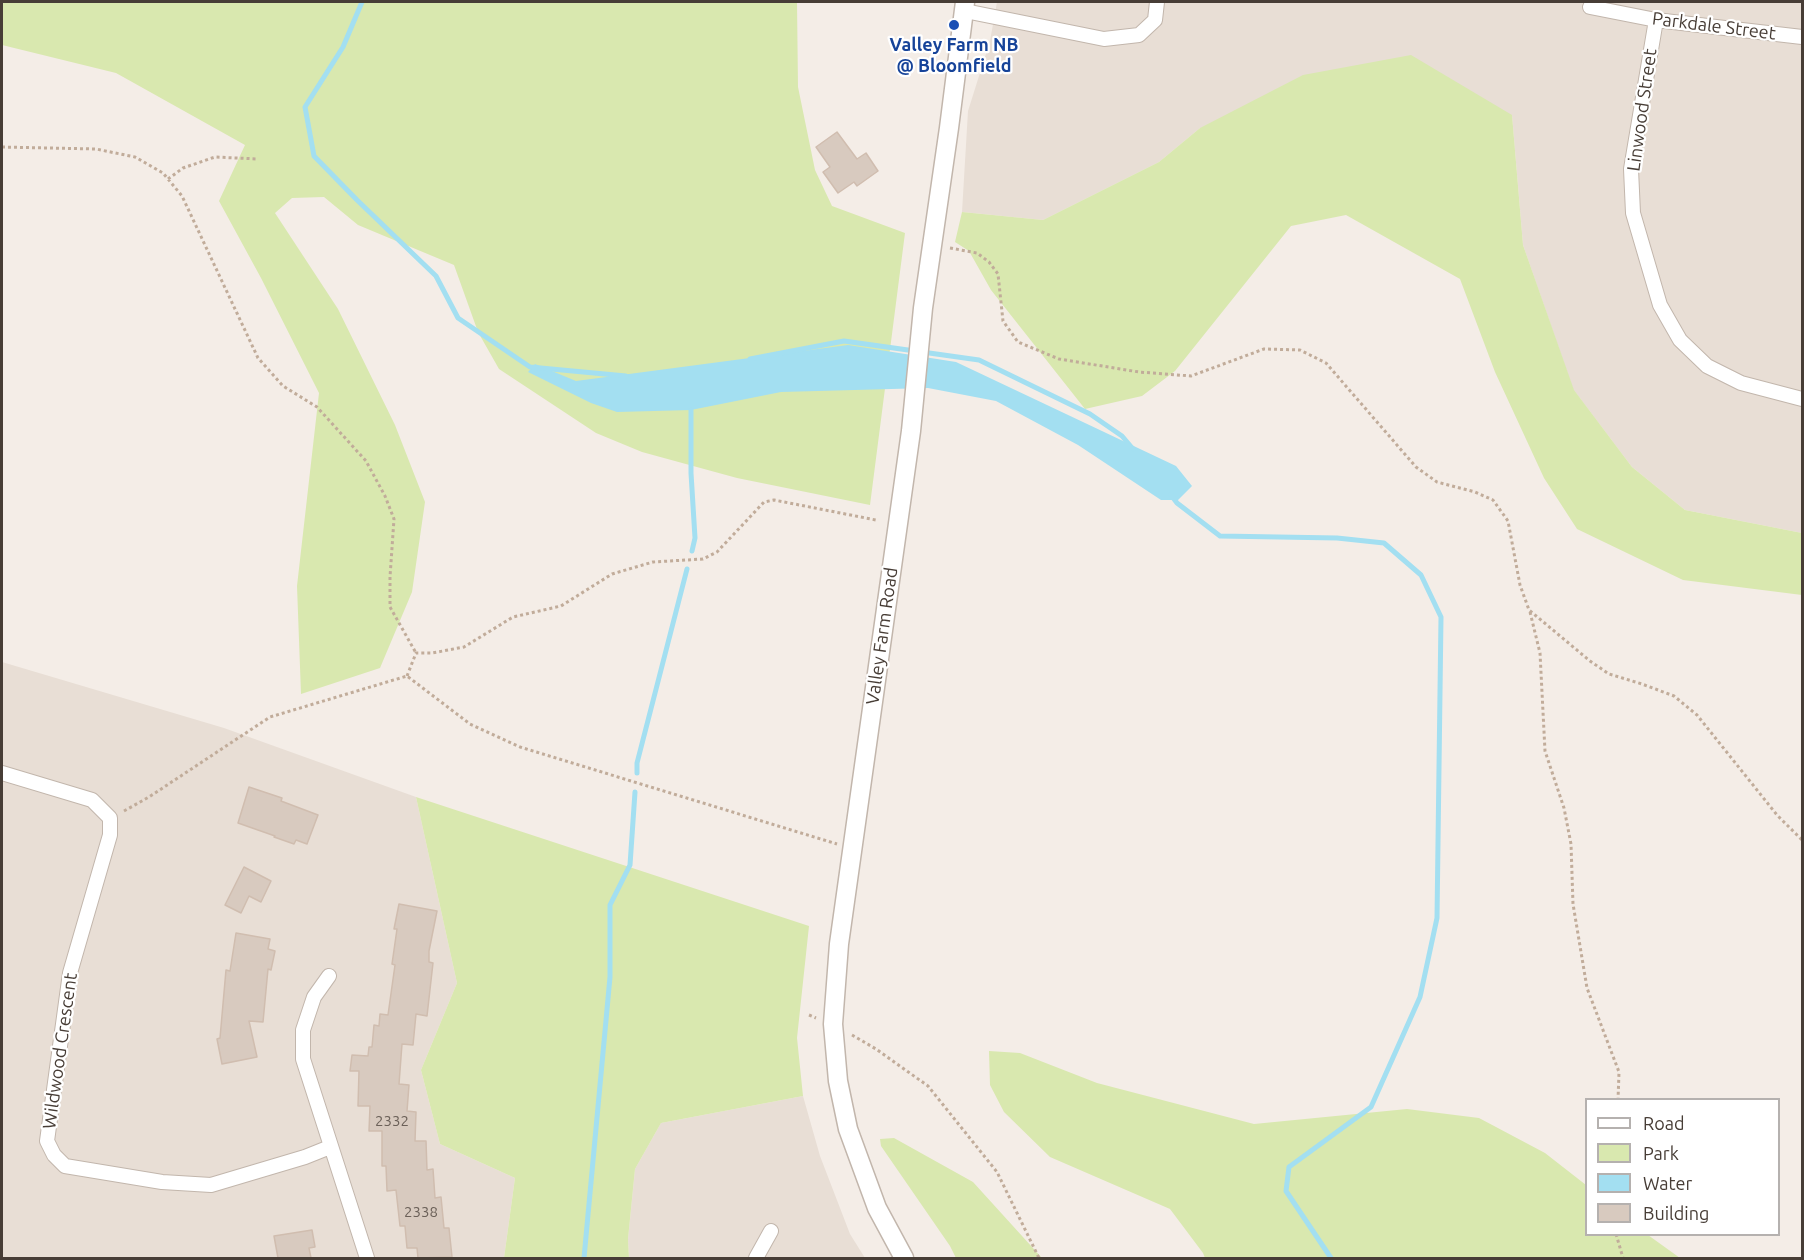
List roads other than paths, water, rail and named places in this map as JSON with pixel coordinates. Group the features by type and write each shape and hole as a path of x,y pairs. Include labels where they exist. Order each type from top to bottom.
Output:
{"street":[{"path":"965,6 1104,39 1138,34 1155,20 1157,2"},
{"name":"Valley Farm Road","path":"904,1258 877,1208 848,1129 838,1081 833,1024 839,944 911,431 931,245 965,6"},
{"name":"Parkdale Street","path":"1590,8 1656,20 1803,37"},
{"name":"Linwood Street","path":"1656,20 1632,169 1633,213 1660,305 1680,340 1707,366 1742,383 1803,399"},
{"name":"Wildwood Crescent","path":"2,773 92,800 110,818 110,835 70,973 46,1141 54,1155 65,1166 162,1182 211,1185 305,1157 330,1147"},
{"path":"329,976 314,997 303,1030 303,1059 367,1258"},
{"path":"756,1258 771,1231"}],"water":[{"path":"848,345 956,362 1176,466 1192,486 1178,500 1161,500 1078,445 996,401 928,388 781,392 691,410 617,412 591,403 528,372 535,364 576,381"}],"waterway":[{"path":"362,2 343,47 305,107 314,156 436,276 458,318 530,367 626,376"},
{"path":"750,359 844,341 979,360 1090,414 1122,436 1133,449"},
{"path":"691,410 691,473 695,538 692,551"},
{"path":"1171,495 1177,503 1220,536 1337,538 1384,543 1421,575 1441,617 1437,918 1420,997 1371,1107 1289,1167 1286,1191 1331,1258"},
{"path":"637,773 637,763 687,569"},
{"path":"584,1258 610,977 610,905 630,865 635,792"}],"place":[{"name":"Valley Farm NB @ Bloomfield","path":"954,25"}]}
